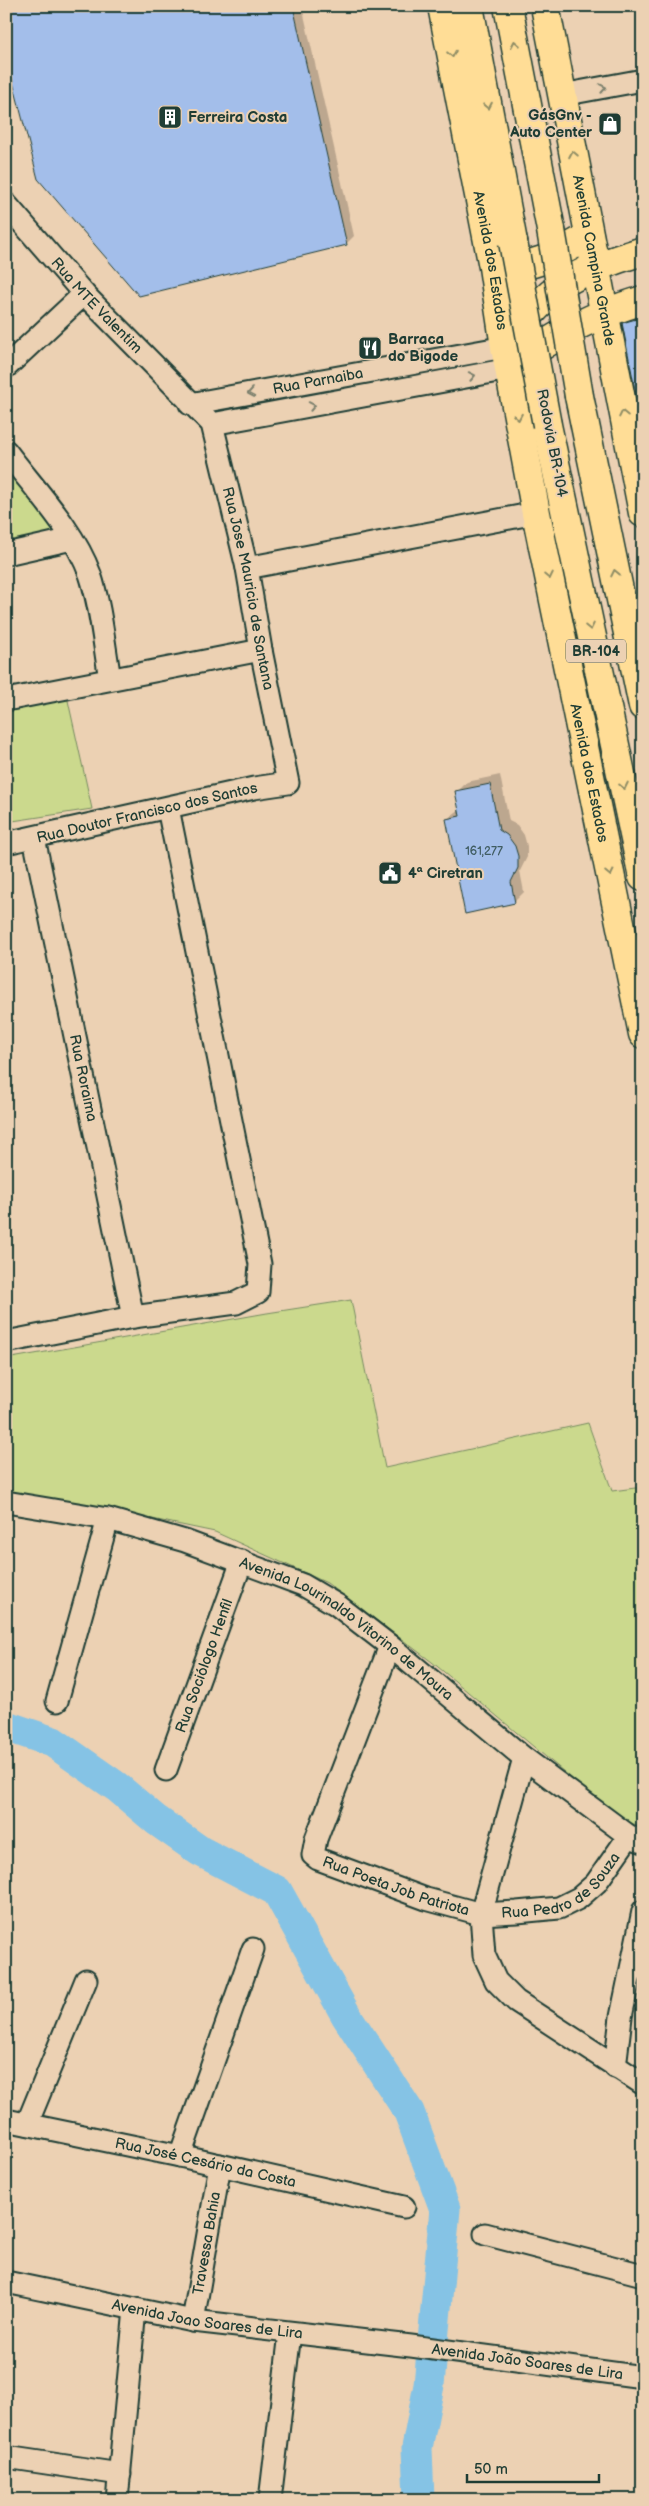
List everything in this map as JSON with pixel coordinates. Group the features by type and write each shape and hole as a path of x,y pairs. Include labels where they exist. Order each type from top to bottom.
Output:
{"main road":[{"name":"Avenida dos Estados","path":"442,6 493,267 536,513 643,1034"},
{"name":"Rodovia BR-104","path":"469,6 547,425 643,878"},
{"name":"BR-104","path":"508,6 551,230 579,396 643,706"},
{"name":"Avenida Campina Grande","path":"544,6 605,324 640,486 643,513"},
{"path":"493,267 516,267 538,263 587,228 643,251"},
{"path":"509,366 541,302 561,284 595,266 643,251"},
{"path":"509,366 566,350 643,300"}],"street":[{"path":"562,95 643,80"},
{"name":"Rua MTE Valentim","path":"6,204 84,294 190,404"},
{"path":"6,367 84,294"},
{"name":"Rua Parnaiba","path":"190,404 509,366"},
{"name":"Rua Parnaiba","path":"212,424 509,366"},
{"path":"190,404 212,424"},
{"name":"Rua Jose Mauricio de Santana","path":"212,424 247,568 261,650 288,783"},
{"path":"6,452 72,539 90,575 110,679"},
{"path":"247,568 536,513"},
{"path":"6,554 72,539"},
{"path":"6,700 261,650"},
{"name":"Rua Doutor Francisco dos Santos","path":"6,842 34,838 288,783"},
{"path":"6,1342 133,1317 236,1303 258,1292 260,1264 168,808"},
{"name":"Rua Roraima","path":"34,838 133,1317"},
{"name":"Avenida Lourinaldo Vitorino de Moura","path":"6,1502 108,1519 185,1541 303,1585 337,1605 390,1646 524,1758 636,1839"},
{"path":"57,1701 108,1519"},
{"name":"Rua Sociólogo Henfil","path":"166,1770 242,1561"},
{"name":"Rua Poeta Job Patriota","path":"390,1646 316,1839 313,1855 325,1863 426,1899 481,1914"},
{"path":"524,1758 481,1914 484,1955 496,1980 516,2001 615,2068 643,2084"},
{"name":"Rua Pedro de Souza","path":"481,1914 559,1908 579,1898 596,1883 636,1839"},
{"path":"615,2068 621,2017 643,1910"},
{"path":"180,2156 253,1949"},
{"path":"27,2124 86,1980"},
{"name":"Rua José Cesário da Costa","path":"6,2120 180,2156 404,2207"},
{"name":"Travessa Bahia","path":"193,2320 220,2165"},
{"path":"485,2234 643,2275"},
{"name":"Avenida Joao Soares de Lira","path":"6,2282 193,2320 411,2346"},
{"path":"117,2500 135,2309"},
{"path":"270,2500 290,2333"},
{"name":"Avenida João Soares de Lira","path":"411,2346 643,2378"},
{"path":"6,2457 120,2474"}],"green space":[{"path":"6,469 55,532 6,544"},
{"path":"67,696 92,809 6,822 6,709"},
{"path":"351,1300 385,1468 588,1423 612,1491 643,1487 643,1826 624,1822 432,1662 327,1583 215,1532 138,1516 6,1495 6,1359"}],"building":[{"name":"Ferreira Costa","path":"6,6 293,6 347,245 139,296 38,179 6,55"},
{"path":"643,317 643,398 637,399 622,323"},
{"name":"4ª Ciretran","path":"490,784 499,830 507,835 515,846 518,856 518,868 511,882 515,903 465,914 446,819 460,816 455,791"}],"waterway":[{"path":"6,1726 53,1742 117,1787 156,1820 200,1851 277,1891 346,2015 409,2112 445,2209 429,2385 417,2448 419,2500"}],"place":[{"name":"Ferreira Costa","path":"170,117"},
{"name":"GásGnv - Auto Center","path":"610,124"},
{"name":"Barraca do Bigode","path":"370,348"},
{"name":"4ª Ciretran","path":"390,873"}]}
